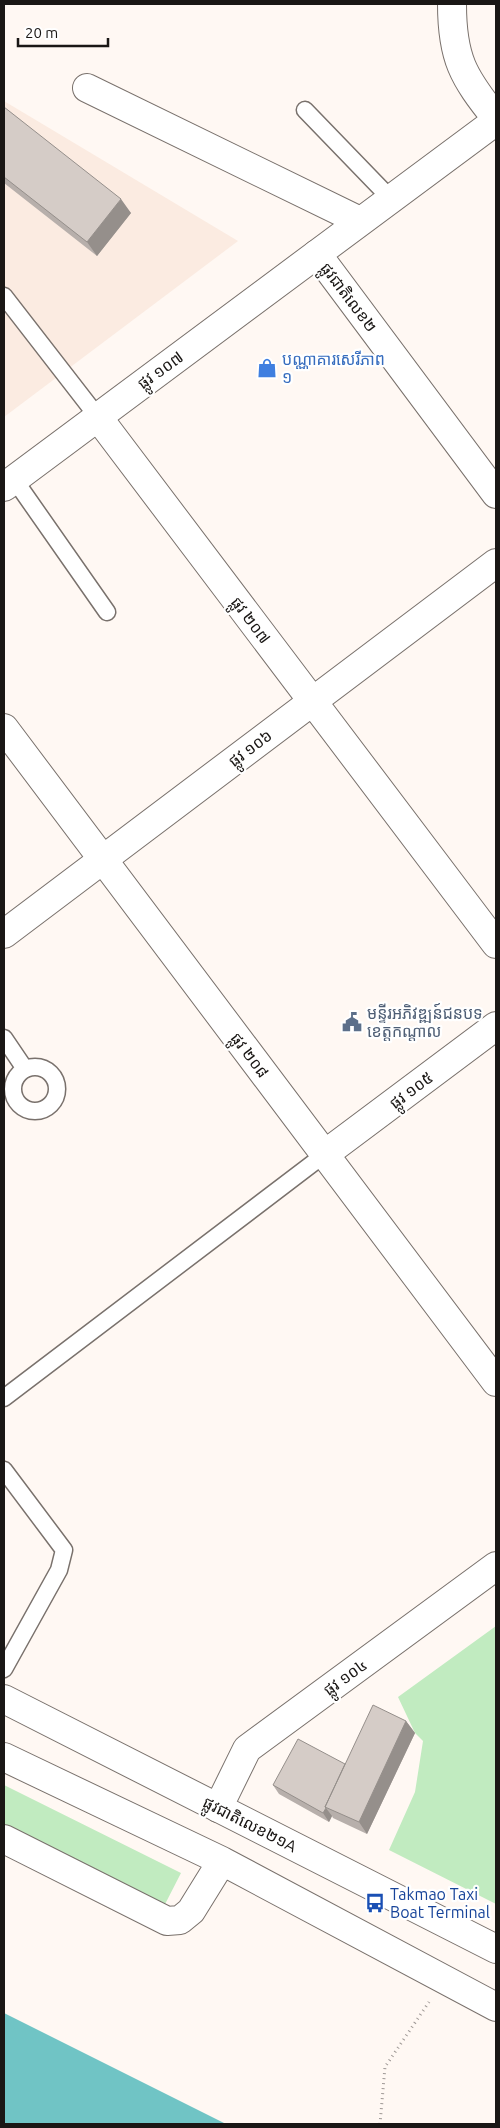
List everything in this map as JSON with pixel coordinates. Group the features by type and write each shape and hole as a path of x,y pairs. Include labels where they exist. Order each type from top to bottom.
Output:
{"street":[{"path":"452,4 452,22 457,57 470,86 496,120"},
{"path":"87,88 360,221"},
{"name":"ផ្លូវជាតិលេខ២","path":"496,120 317,254 496,494"},
{"name":"ផ្លូវ ១០៧","path":"9,483 317,254"},
{"name":"ផ្លូវ ២០៧","path":"97,416 496,944"},
{"name":"ផ្លូវ ១០៦","path":"4,934 496,563"},
{"name":"ផ្លូវ ២០៨","path":"4,728 496,1382"},
{"name":"ផ្លូវ ១០៥","path":"325,1154 496,1026"},
{"name":"ផ្លូវ ១០៤","path":"218,1808 247,1749 496,1566"},
{"name":"ផ្លូវជាតិលេខ២១A","path":"4,1700 496,1948"},
{"path":"4,1757 222,1861 496,2007"},
{"path":"4,1839 167,1921 180,1920 191,1911 222,1861"}],"lane":[{"path":"306,110 391,199"},
{"name":"ផ្លូវ ២០៧","path":"4,296 97,416"},
{"path":"9,483 107,612"},
{"path":"4,1038 25,1069"},
{"path":"4,1398 325,1154"},
{"path":"4,1470 64,1550 59,1570 4,1668"}],"path":[{"path":"380,2124 385,2068 444,1979"}],"shaded area":[{"path":"4,101 238,241 4,417"}],"green space":[{"path":"496,1626 496,1904 389,1850 415,1792 423,1741 415,1733 398,1697"},
{"path":"4,1785 181,1873 160,1914 4,1836"}],"water":[{"path":"4,2013 226,2124 4,2124"}],"building":[{"path":"4,107 121,199 87,242 4,177"},
{"path":"373,1705 406,1721 359,1822 325,1807"},
{"path":"298,1739 345,1764 323,1813 273,1785"}],"place":[{"name":"បណ្ណាគារសេរីភាព ១","path":"267,368"},
{"name":"មន្ទីរអភិវឌ្ឍន៍ជនបទ ខេត្តកណ្តាល","path":"352,1022"},
{"name":"Takmao Taxi Boat Terminal","path":"375,1903"}]}
